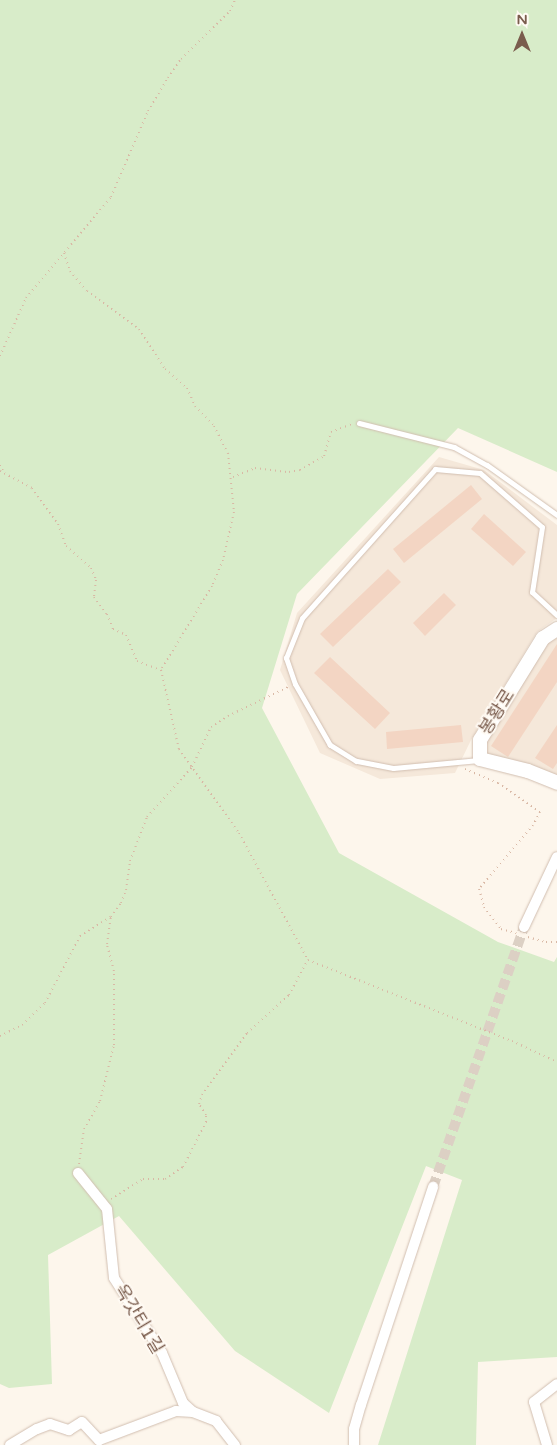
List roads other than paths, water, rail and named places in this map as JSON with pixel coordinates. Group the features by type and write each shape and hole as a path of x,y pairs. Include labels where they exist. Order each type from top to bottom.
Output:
{"street":[{"name":"봉황로","path":"557,629 543,638 480,740 480,760 528,771 557,783"},
{"path":"524,927 557,857"},
{"name":"옥갓티1길","path":"78,1173 107,1209 114,1278 162,1353 183,1403 193,1412"},
{"path":"354,1445 354,1429 363,1396 433,1187"},
{"path":"547,1445 534,1402 557,1384"},
{"path":"10,1445 37,1429 50,1424 69,1430 82,1422 98,1442 176,1411 193,1412 216,1421 235,1445"}],"lane":[{"path":"359,424 454,447 487,465 557,515"},
{"path":"480,760 393,768 356,761 330,745 295,684 286,658 302,618 435,469 480,474 542,527 532,592 557,615"}],"tunnel":[{"path":"433,1187 524,927"}]}
